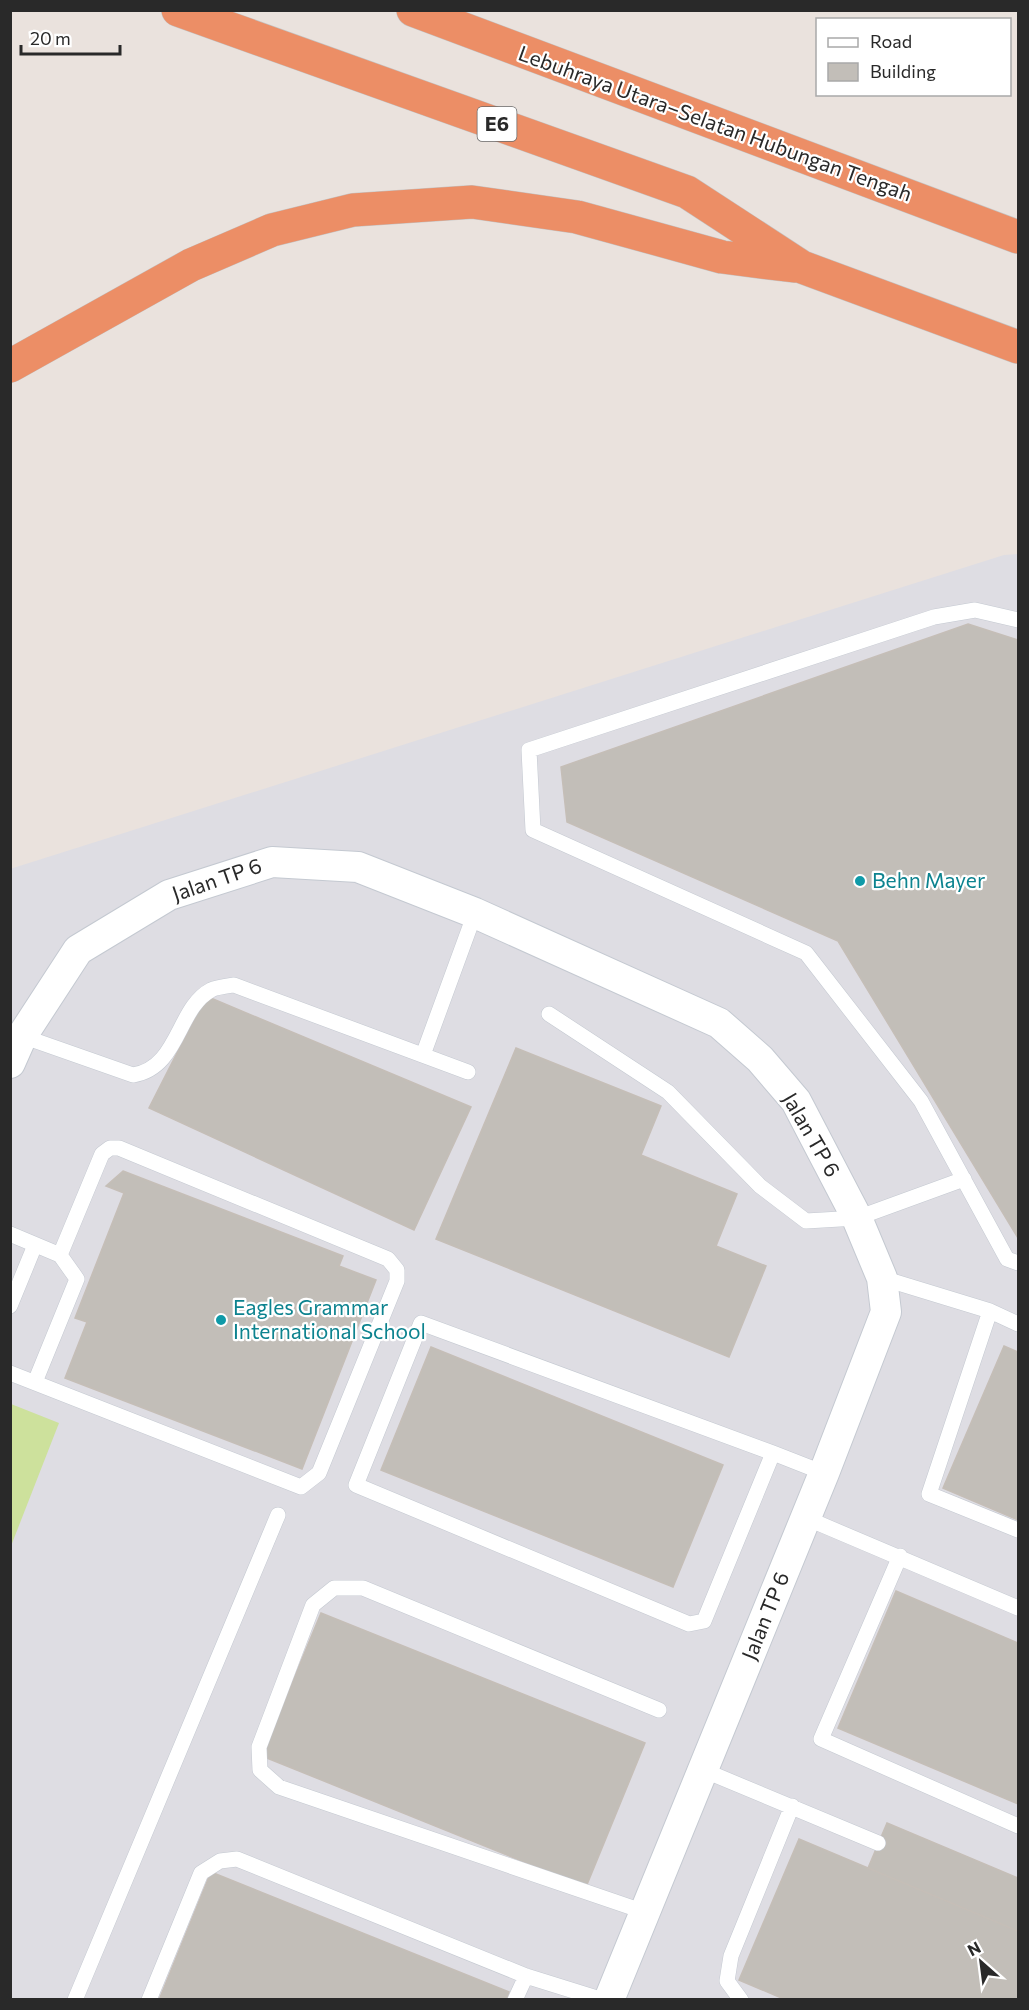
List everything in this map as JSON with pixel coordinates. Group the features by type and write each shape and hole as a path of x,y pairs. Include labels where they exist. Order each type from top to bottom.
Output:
{"highway":[{"name":"E6","path":"178,10 687,192 802,267 1018,346"},
{"name":"Lebuhraya Utara–Selatan Hubungan Tengah","path":"413,10 1018,237"},
{"path":"10,366 191,265 272,230 353,210 472,202 577,217 722,256 802,267"}],"street":[{"name":"Jalan TP 6","path":"14,1044 78,950 169,895 272,862 358,867 475,913 719,1023 760,1059 796,1101 857,1218 882,1278 886,1312 806,1518 609,2000"}],"lane":[{"path":"1018,620 975,610 934,617 529,750 533,830 806,953 921,1101 1007,1259 1018,1263"},
{"path":"423,1055 475,913"},
{"path":"14,1044 133,1075 148,1073 171,1047 188,1014 210,991 234,985 468,1072"},
{"path":"549,1014 668,1092 760,1186 806,1221 857,1218 964,1179"},
{"path":"10,1373 300,1486 319,1473 397,1281 397,1270 388,1260 119,1148 110,1148 102,1154 60,1255"},
{"path":"10,1234 60,1255 77,1279 35,1382"},
{"path":"10,1306 35,1245"},
{"path":"882,1278 990,1311 1018,1324"},
{"path":"990,1311 929,1494 1018,1530"},
{"path":"773,1453 704,1622 689,1624 356,1485 421,1323 773,1453 824,1473"},
{"path":"75,2000 278,1515"},
{"path":"806,1518 1018,1608"},
{"path":"900,1556 821,1739 1018,1826"},
{"path":"645,1912 279,1787 260,1770 259,1747 313,1605 334,1588 363,1588 659,1710"},
{"path":"703,1770 878,1844"},
{"path":"741,2000 727,1981 730,1956 792,1806"},
{"path":"149,2000 201,1873 220,1861 237,1859 526,1976 603,2000"},
{"path":"515,2000 526,1976"}],"shaded area":[{"path":"1018,554 1018,1999 11,1999 10,869 1004,555"}],"green space":[{"path":"11,1404 59,1423 11,1546"}],"building":[{"name":"Behn Mayer","path":"968,624 1018,640 1018,1238 838,941 567,822 561,767"},
{"path":"206,996 471,1107 414,1230 149,1108"},
{"path":"516,1048 661,1106 641,1155 737,1194 716,1246 766,1266 729,1357 436,1239"},
{"name":"Eagles Grammar International School","path":"123,1171 343,1256 339,1266 376,1280 302,1469 65,1378 87,1322 75,1318 124,1193 106,1186"},
{"path":"1004,1346 1018,1352 1018,1520 943,1488"},
{"path":"431,1347 723,1465 673,1587 381,1470"},
{"path":"896,1591 1018,1643 1018,1804 838,1728"},
{"path":"321,1613 645,1743 586,1887 262,1756"},
{"path":"887,1823 1018,1878 1018,1931 868,1868"},
{"path":"799,1839 1018,1931 1018,2000 786,2000 739,1980"},
{"path":"211,1872 509,1992 506,2000 159,2000"}],"place":[{"name":"Behn Mayer","path":"860,881"},
{"name":"Eagles Grammar International School","path":"221,1320"}]}
